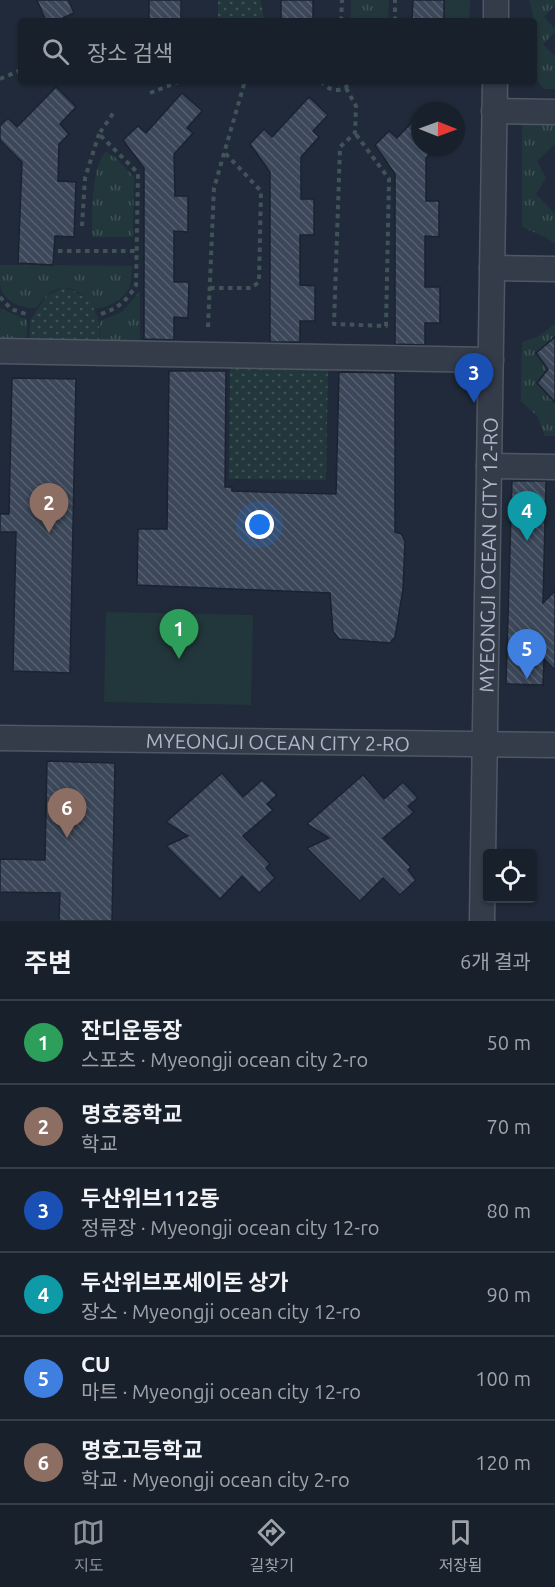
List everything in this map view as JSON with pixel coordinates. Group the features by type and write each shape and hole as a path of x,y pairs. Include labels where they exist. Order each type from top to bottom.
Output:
{"street":[{"path":"496,0 496,18"},
{"name":"MYEONGJI OCEAN CITY 12-RO","path":"482,921 495,84"},
{"path":"494,111 555,112"},
{"path":"492,268 555,269"},
{"path":"0,351 491,360"},
{"path":"489,466 555,467"},
{"name":"MYEONGJI OCEAN CITY 2-RO","path":"0,738 555,746"}],"path":[{"path":"341,18 342,0"},
{"path":"395,0 395,18"},
{"path":"0,79 18,71"},
{"path":"150,93 173,84"},
{"path":"208,327 214,188 244,84"},
{"path":"324,84 334,90 346,88 349,84"},
{"path":"346,88 357,106 355,133 388,179 386,326 334,324 340,147 355,133"},
{"path":"82,226 85,178 99,134 114,112"},
{"path":"99,134 138,173 136,285 128,298 119,306 101,314"},
{"path":"210,288 250,288 259,282 261,191 224,153"},
{"path":"58,251 137,251"},
{"path":"0,297 11,309 29,315"}],"green space":[{"path":"218,0 261,0 264,18 218,18"},
{"path":"351,0 389,0 388,18 351,18"},
{"path":"445,0 470,0 469,18 445,18"},
{"path":"529,0 555,0 555,5 544,17 555,32 543,44 555,56 555,89 544,89 537,80 537,18 532,18"},
{"path":"522,120 555,121 555,144 537,161 546,178 536,194 555,214 555,244 522,227"},
{"path":"106,152 115,157 134,177 133,237 92,237 95,179 97,168"},
{"path":"0,265 132,266 128,291 115,302 93,309 80,294 73,289 65,288 50,293 37,308 14,303 2,290"},
{"path":"62,288 75,291 91,304 99,323 99,347 29,346 30,321 46,296"},
{"path":"140,291 140,348 100,348 100,321 122,312"},
{"path":"0,308 27,320 27,347 0,347"},
{"path":"555,324 555,336 536,353 547,369 536,383 555,404 555,436 545,436 537,416 521,401 522,342 537,337"},
{"path":"230,366 328,368 326,480 229,479"},
{"path":"106,612 253,615 251,705 104,702"}],"building":[{"path":"37,0 68,0 74,13 63,18 45,18"},
{"path":"149,0 181,0 181,18 149,18"},
{"path":"281,0 313,0 313,18 281,18"},
{"path":"413,0 444,0 444,18 412,18"},
{"path":"56,87 76,107 60,124 69,134 59,144 58,181 76,182 74,237 55,236 53,265 18,263 22,162 0,140 0,126 8,118 17,127"},
{"path":"182,93 202,111 187,128 193,133 174,154 175,196 188,196 188,232 174,231 174,282 189,282 188,318 174,317 174,340 144,339 144,168 123,140 138,126 146,133"},
{"path":"309,97 328,115 313,131 319,137 301,157 301,199 314,199 314,235 300,235 300,285 315,286 315,321 300,321 300,342 270,342 270,172 250,144 264,129 272,137"},
{"path":"411,123 411,156 428,156 426,201 439,201 439,237 425,236 425,287 440,287 440,323 425,323 425,345 395,344 395,174 375,145 389,131 397,138"},
{"path":"555,337 555,402 537,383 548,369 536,353"},
{"path":"169,371 226,371 225,487 232,487 232,491 336,494 339,372 395,373 395,532 401,534 405,541 403,589 395,637 390,643 339,639 333,631 330,593 137,585 138,529 167,529"},
{"path":"12,378 76,379 70,673 13,671 16,532 0,532 0,514 9,514"},
{"path":"512,481 546,481 543,603 555,591 555,670 544,659 543,685 506,684"},
{"path":"47,761 115,763 112,921 59,921 60,893 0,892 0,859 45,860"},
{"path":"222,773 243,797 262,780 277,795 267,804 273,810 243,836 270,864 266,868 275,878 259,893 242,876 220,899 166,846 188,836 166,822"},
{"path":"363,775 384,799 403,782 418,798 408,806 414,812 383,838 411,867 408,870 416,880 400,895 383,878 360,901 307,848 329,838 307,824"}],"place":[{"name":"두산위브112동","path":"474,403"},
{"name":"명호중학교","path":"49,533"},
{"name":"두산위브포세이돈 상가","path":"527,541"},
{"name":"잔디운동장","path":"179,659"},
{"name":"CU","path":"527,679"},
{"name":"명호고등학교","path":"67,838"}]}
